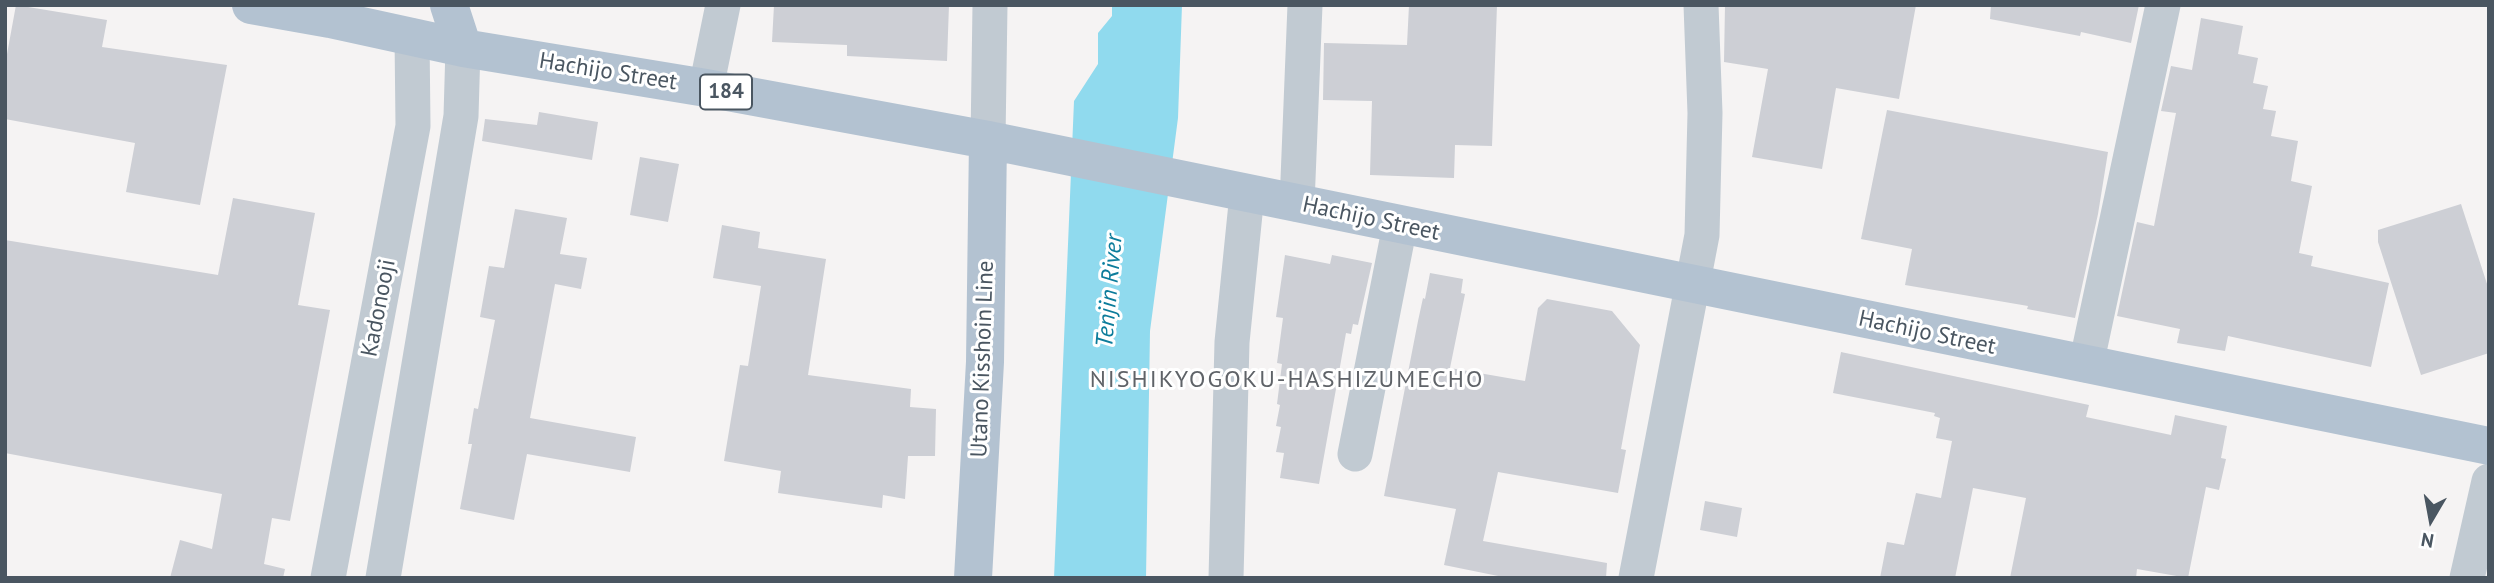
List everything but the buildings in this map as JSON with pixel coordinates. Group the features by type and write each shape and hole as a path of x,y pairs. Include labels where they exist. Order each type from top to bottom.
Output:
{"main road":[{"name":"Hachijo Street","path":"251,5 407,21 463,48 706,88 988,140 2489,446"},
{"path":"449,5 463,48"},
{"name":"Utano Kisshoin Line","path":"973,578 985,362 988,140"}],"street":[{"path":"706,88 723,5"},
{"path":"988,140 990,5"},
{"path":"1297,204 1305,5"},
{"path":"1636,578 1703,235 1705,113 1701,5"},
{"path":"2086,365 2163,5"},
{"name":"Kadonooji","path":"328,578 413,125 407,21"},
{"name":"Kadonooji","path":"383,578 461,116 463,48"},
{"path":"1226,578 1234,191"},
{"path":"1354,454 1400,225"},
{"path":"2467,578 2489,481"}],"water":[{"name":"Tenjin River","path":"1112,5 1182,5 1178,118 1150,331 1146,578 1054,578 1074,101 1098,64 1098,33 1112,16"}],"district":[{"name":"NISHIKYOGOKU-HASHIZUMECHO","path":"1287,380"}]}
